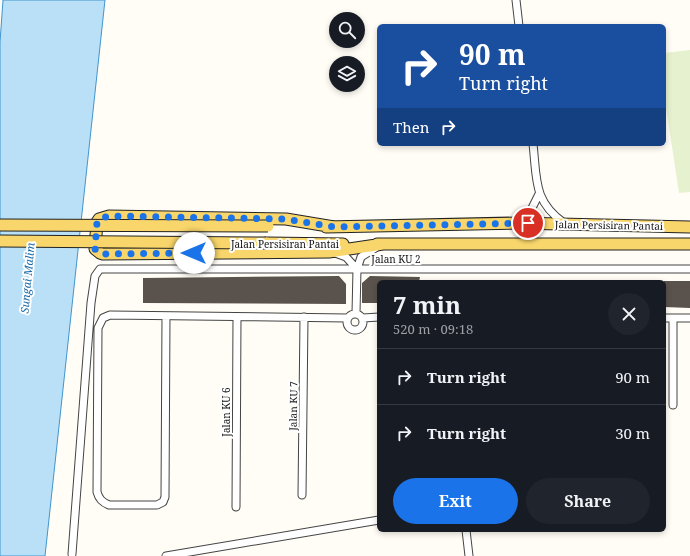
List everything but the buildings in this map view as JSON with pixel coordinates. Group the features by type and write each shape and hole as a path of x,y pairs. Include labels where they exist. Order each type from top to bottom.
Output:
{"main road":[{"path":"334,227 311,222 279,219 109,216 99,219 97,222 95,249 100,254 329,252 383,244"},
{"name":"Jalan Persisiran Pantai","path":"0,225 334,227 516,223 690,227"},
{"name":"Jalan Persisiran Pantai","path":"0,241 383,244 690,244"}],"street":[{"path":"516,0 519,24"},
{"path":"533,146 539,194 549,210 565,224"},
{"path":"516,223 530,212 539,194"},
{"path":"356,313 357,268 361,256 383,244"},
{"path":"329,252 339,253 357,268"},
{"name":"Jalan KU 2","path":"72,554 91,303 97,272 103,268 690,269"},
{"path":"166,316 165,497 163,502 157,505 109,505 104,503 97,492 98,328 103,318 110,314 347,318 351,314 356,313"},
{"path":"356,313 363,318 377,317"},
{"name":"Jalan KU 6","path":"236,507 237,317"},
{"name":"Jalan KU 7","path":"302,495 304,317"},
{"path":"347,318 347,326 354,330 362,326 363,318"},
{"path":"666,318 690,318"},
{"path":"673,318 673,405"},
{"path":"166,556 377,520"},
{"path":"466,532 469,556"}],"green space":[{"path":"690,50 690,192 679,193 666,107 666,53"}],"water":[{"name":"Sungai Malim","path":"3,0 105,0 45,556 0,556 0,42"}],"route":[{"path":"194,253 100,254 95,249 97,222 99,219 109,216 286,219 334,227 528,223"}]}
